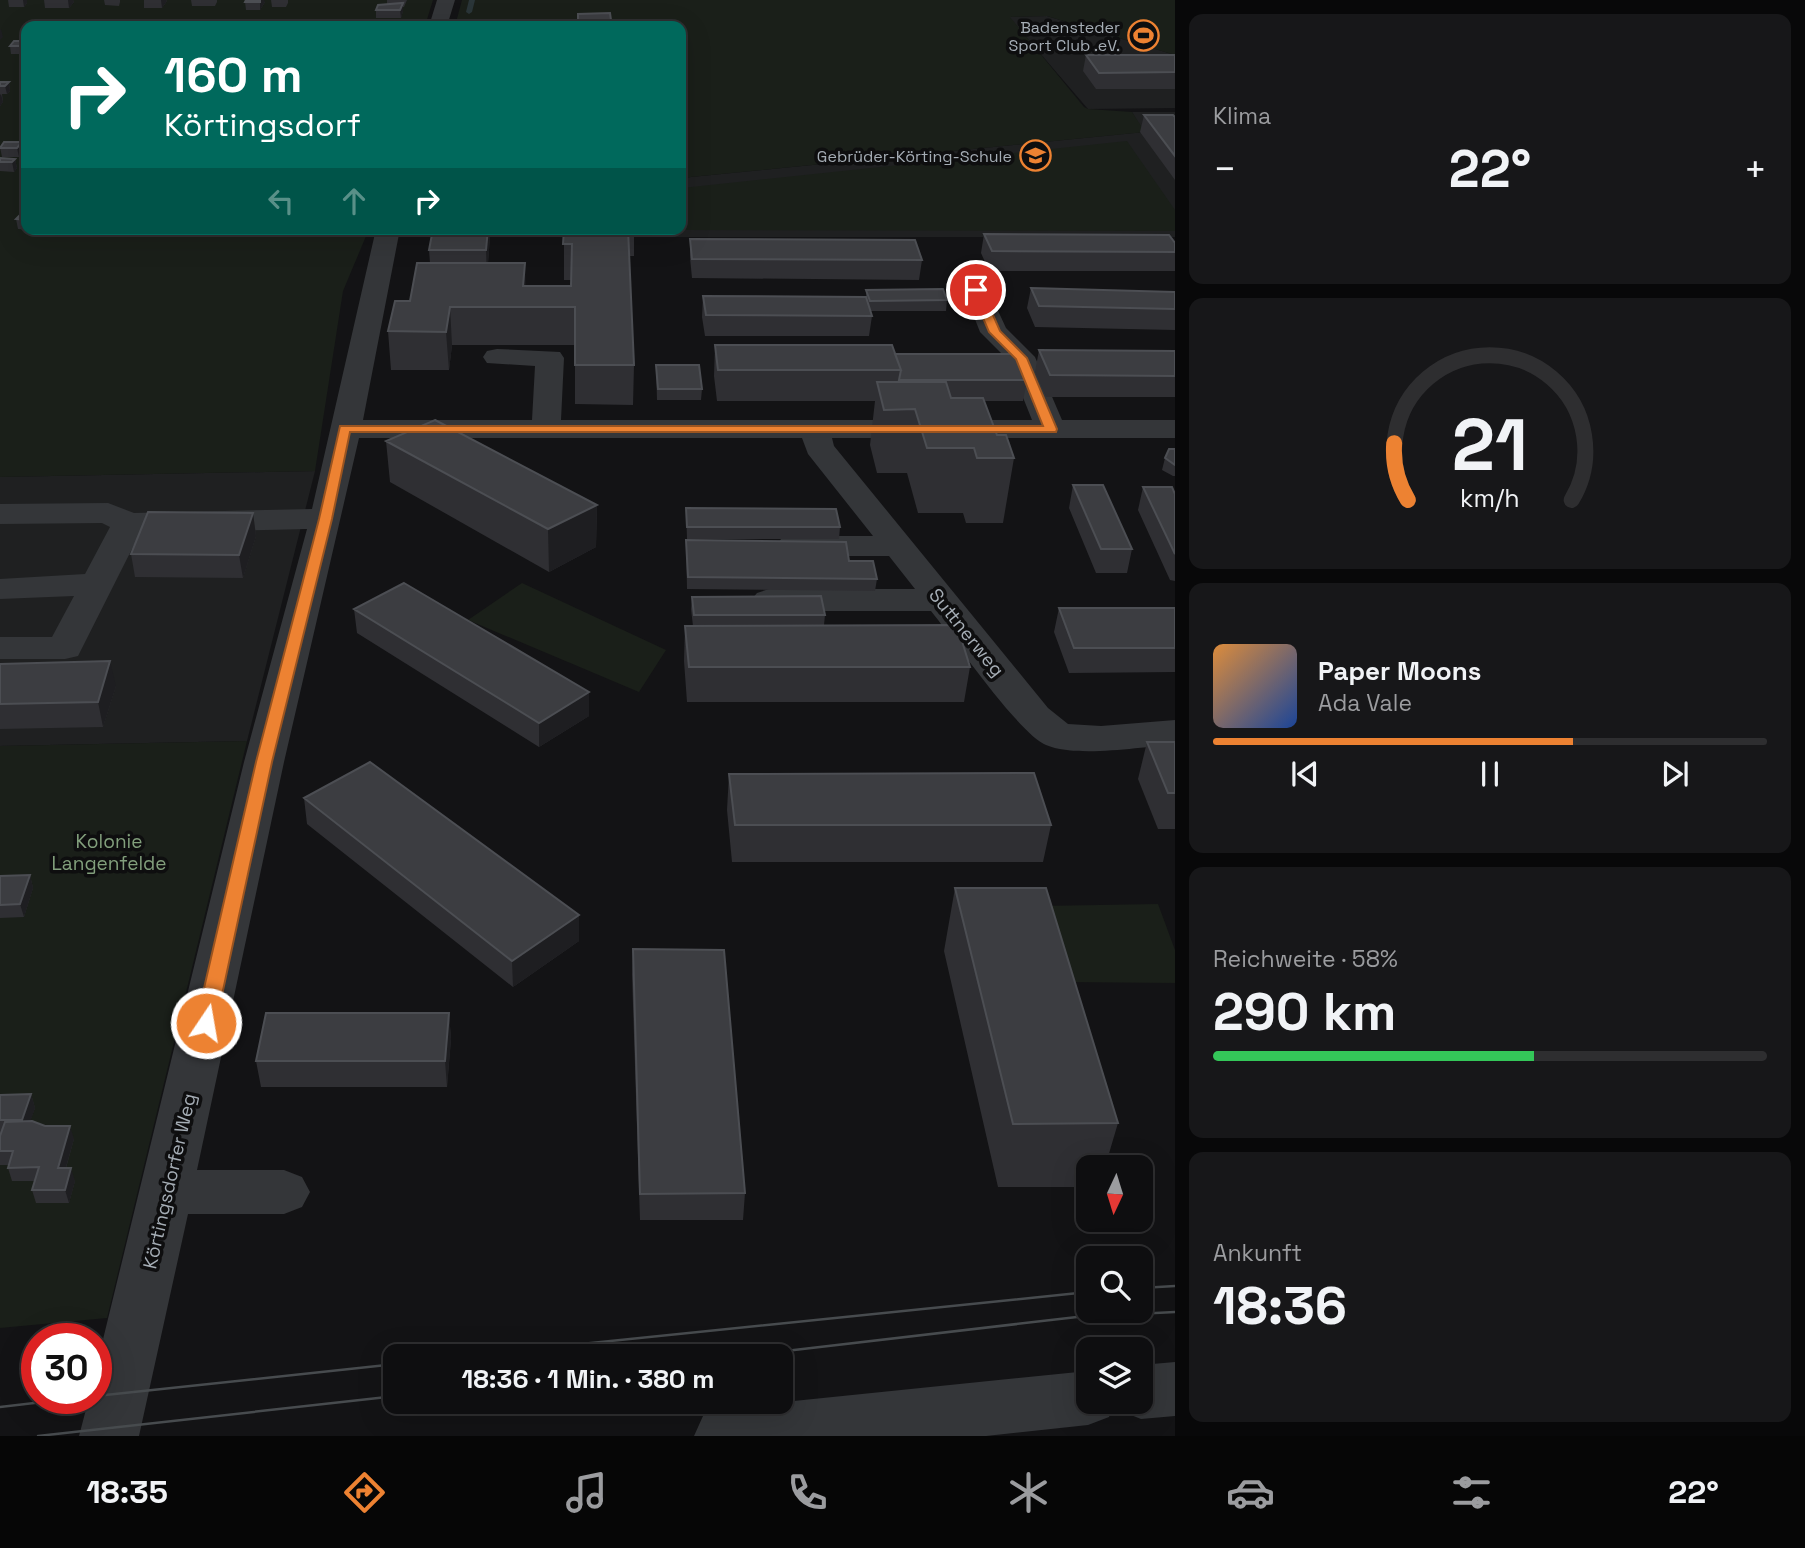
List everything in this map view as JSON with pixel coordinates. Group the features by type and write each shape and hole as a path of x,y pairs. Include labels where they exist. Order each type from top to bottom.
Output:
{"street":[{"path":"440,21 446,0"},
{"name":"Körtingsdorfer Weg","path":"109,1436 264,762 326,519 387,235"},
{"path":"973,281 995,332 1021,358 1051,429"},
{"path":"497,357 550,358 546,428"},
{"name":"Suttnerweg","path":"815,428 819,447 1034,716 1058,736 1101,738 1175,732"},
{"path":"344,429 1175,429"},
{"path":"0,514 108,513 128,523 326,519"},
{"path":"0,648 65,648 128,523"},
{"path":"759,546 898,546"},
{"path":"0,589 98,584"},
{"path":"738,600 941,600"},
{"path":"167,1192 284,1192"},
{"path":"1153,1391 1175,1389"},
{"path":"724,1436 1076,1399"}],"shaded area":[{"path":"1047,16 1175,55 1175,108 1088,109 1009,17"},
{"name":"Gebrüder-Körting-Schule","path":"1132,112 1175,112 1175,237 669,237 686,235 686,178 1144,132"},
{"path":"315,471 247,741 0,746 0,477"}],"green space":[{"path":"0,0 433,0 427,21 21,21 21,235 366,235 343,291 315,471 0,477"},
{"path":"462,0 1175,0 1175,55 1047,16 1010,17 1084,107 1132,112 1145,132 686,178 686,21 456,21"},
{"name":"Gebrüder-Körting-Schule","path":"1127,141 1175,210 1175,231 686,230 686,188"},
{"path":"522,583 666,650 639,692 468,620"},
{"name":"Kolonie Langenfelde","path":"247,741 107,1318 21,1323 21,1326 0,1328 0,746"},
{"path":"1158,904 1175,950 1175,983 1063,982 1039,906"}],"building":[{"path":"403,3 400,10 376,10 378,5"},
{"path":"610,13 611,20 578,20 578,14"},
{"path":"14,41 21,41 21,46 10,46"},
{"path":"1086,55 1175,55 1175,72 1099,73"},
{"path":"1144,115 1175,117 1175,156"},
{"path":"4,142 21,142 17,148 0,148"},
{"path":"0,158 15,159 12,162 0,162"},
{"path":"984,234 1169,235 1175,243 1175,252 992,251"},
{"path":"432,235 487,235 486,250 429,250"},
{"path":"564,235 628,235 634,365 575,365 575,307 450,307 446,332 388,331 395,301 410,301 417,263 525,263 523,286 571,286 572,244 563,244"},
{"path":"690,239 915,240 922,260 692,259"},
{"path":"1031,288 1175,292 1175,309 1039,306"},
{"path":"943,289 947,300 870,301 866,290"},
{"path":"703,296 866,297 872,316 706,315"},
{"path":"715,345 892,345 901,370 718,370"},
{"path":"1039,350 1175,351 1175,376 1050,375"},
{"path":"895,354 1015,354 1027,380 899,380 901,370"},
{"path":"656,365 699,365 702,389 658,389"},
{"path":"877,382 946,382 951,398 983,398 997,435 1006,435 1014,458 977,458 974,448 927,448 915,409 884,410"},
{"path":"435,420 597,505 548,529 386,441"},
{"path":"1169,449 1175,449 1175,465 1165,458"},
{"path":"1073,485 1103,485 1132,549 1101,549"},
{"path":"1143,487 1172,487 1175,494 1175,554"},
{"path":"686,508 836,509 840,527 687,527"},
{"path":"148,512 253,513 239,555 131,554"},
{"path":"686,540 846,542 849,561 873,561 877,579 688,577"},
{"path":"404,583 589,692 539,723 354,609"},
{"path":"821,596 825,615 694,615 692,597"},
{"path":"1059,608 1175,608 1175,648 1074,648"},
{"path":"957,625 970,667 689,667 685,626"},
{"path":"110,661 98,702 0,704 0,664"},
{"path":"1147,742 1175,742 1175,793 1168,793"},
{"path":"370,762 579,915 512,961 304,798"},
{"path":"1034,773 1051,825 735,825 729,774"},
{"path":"30,875 20,904 0,905 0,876"},
{"path":"955,888 1046,888 1118,1123 1013,1124"},
{"path":"633,949 724,950 745,1193 640,1194"},
{"path":"266,1013 449,1013 445,1061 256,1061"},
{"path":"31,1094 22,1120 0,1120 0,1095"},
{"path":"32,1121 45,1126 70,1126 58,1168 71,1168 65,1190 32,1190 39,1167 8,1168 13,1151 0,1151 0,1136 5,1122"}],"waterway":[{"path":"469,12 472,0"}],"tram line":[{"path":"1153,1287 1175,1286"},
{"path":"581,1344 1076,1293"},
{"path":"793,1350 1077,1317 1175,1312"},
{"path":"112,1394 383,1365"},
{"path":"38,1436 383,1397"},
{"path":"0,1407 21,1405"}],"place":[{"name":"Badensteder Sport Club .eV.","path":"1143,36"},
{"name":"Gebrüder-Körting-Schule","path":"1035,156"}],"route":[{"path":"206,1023 264,762 326,519 344,429 1051,429 1021,358 995,332 976,290"}]}
